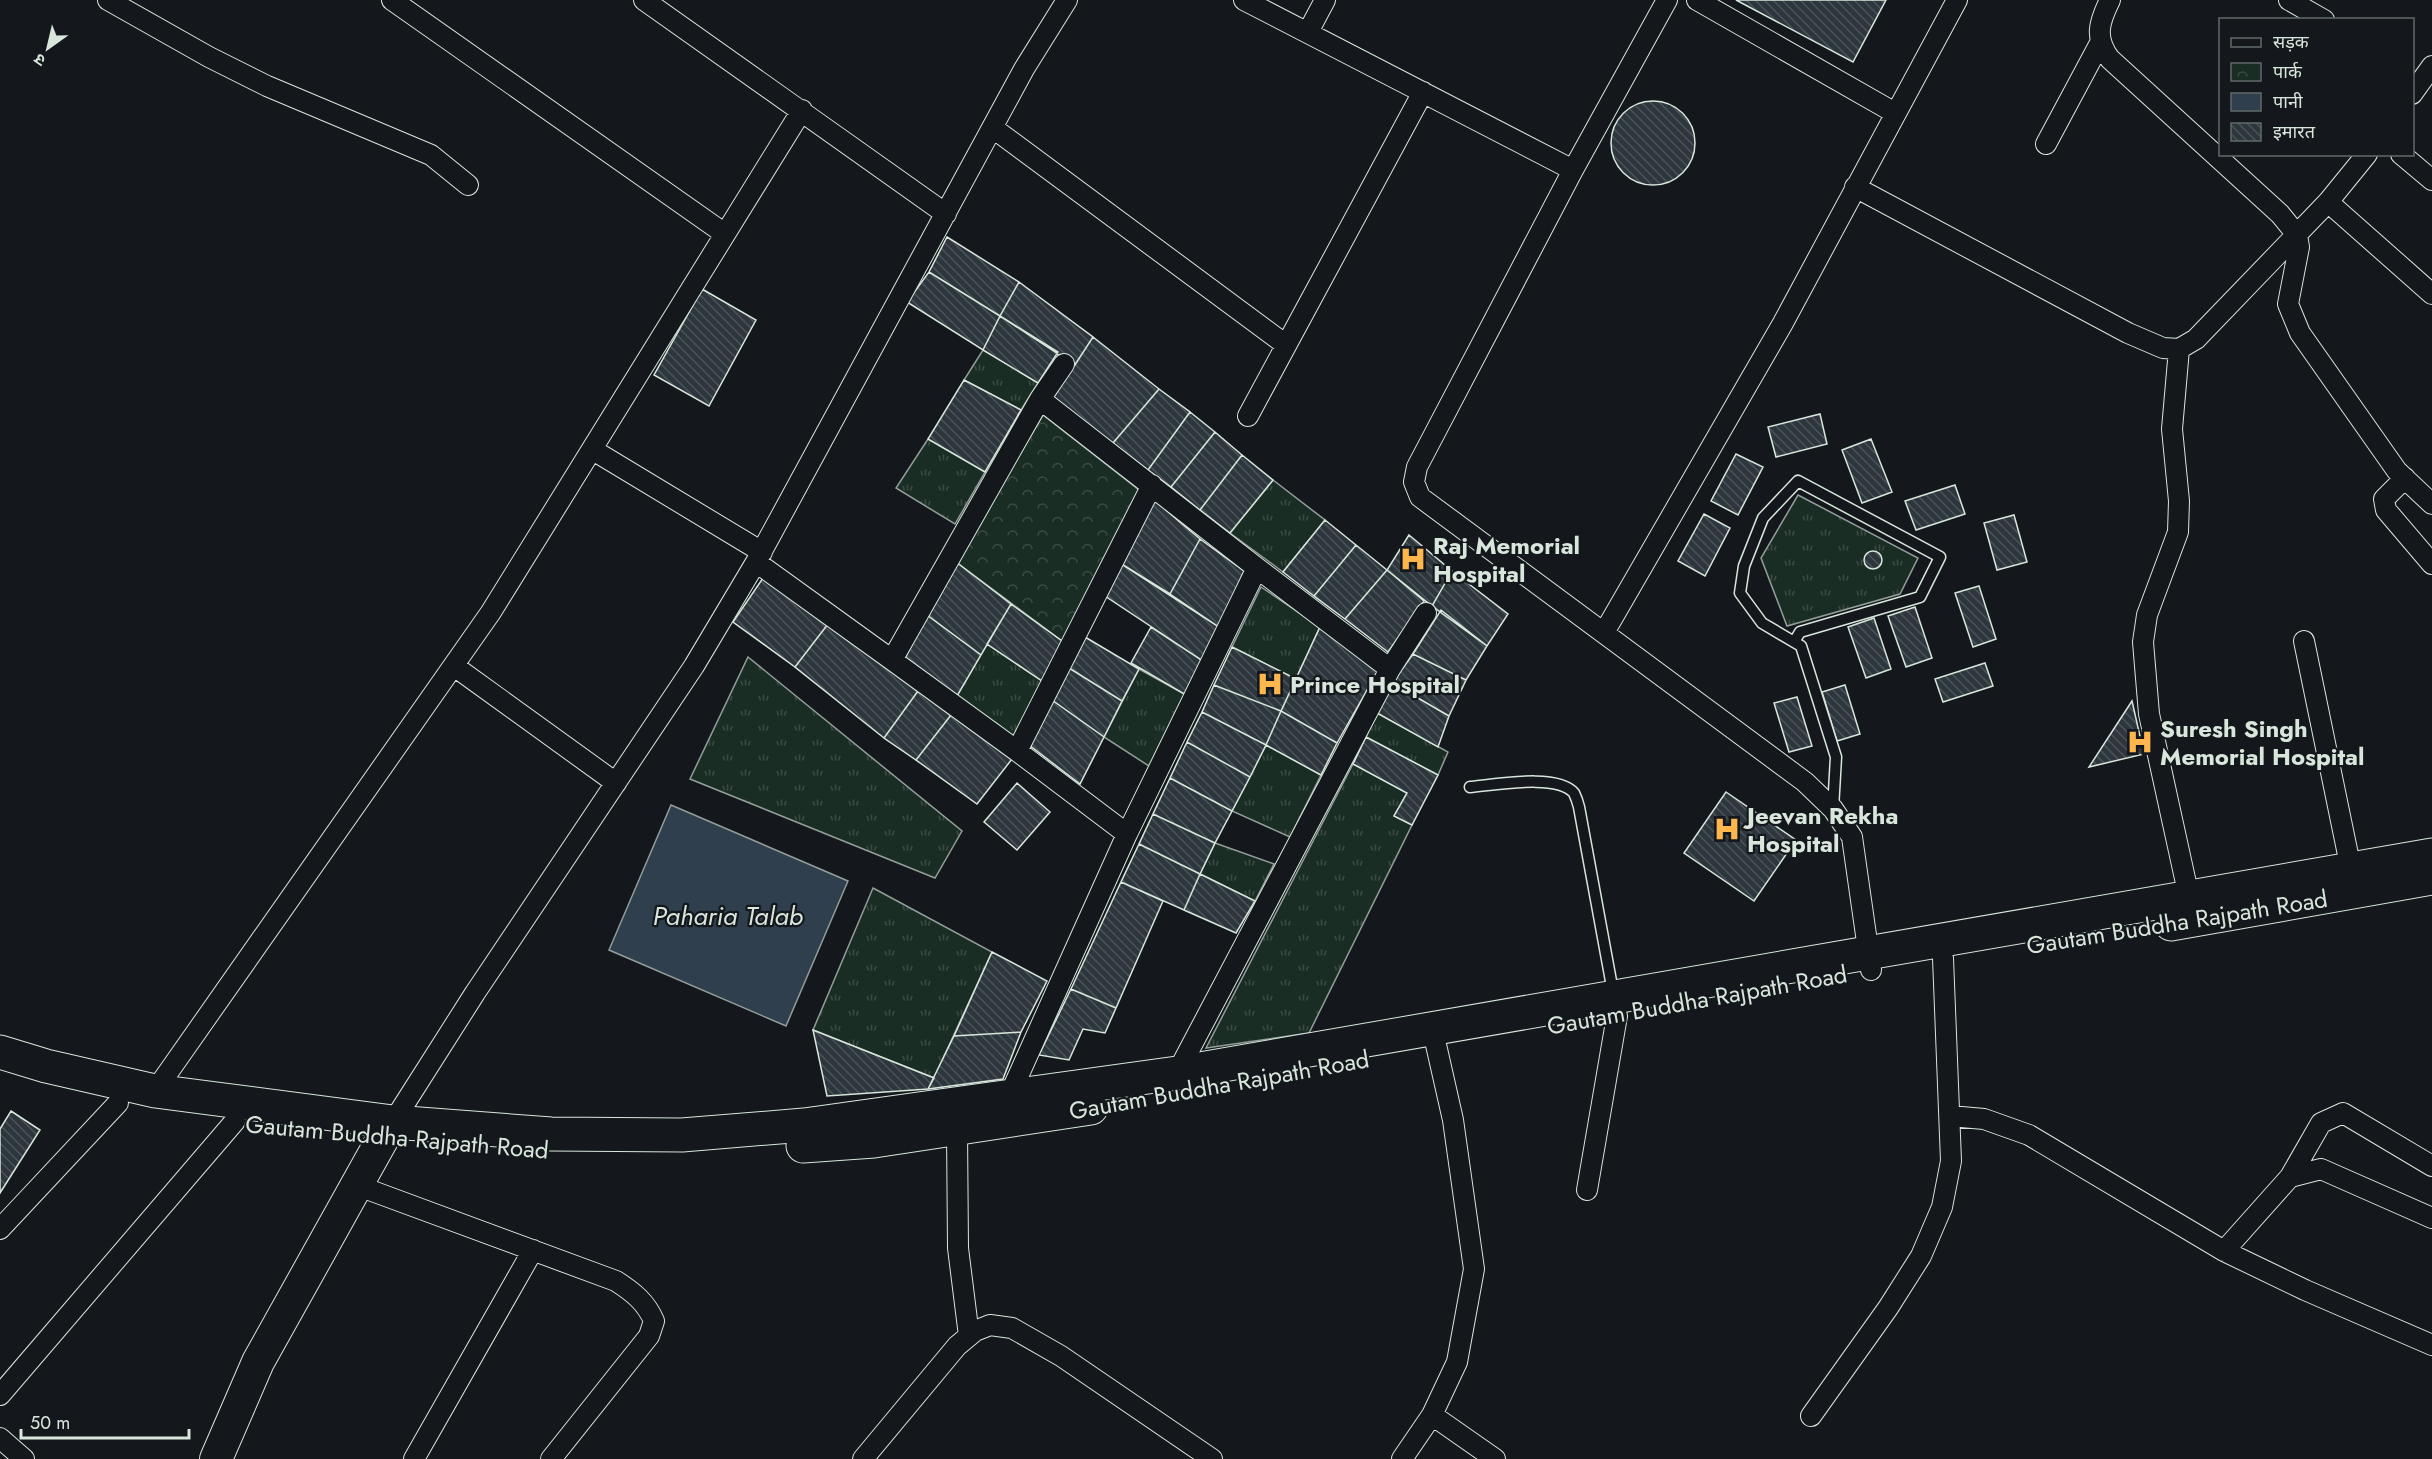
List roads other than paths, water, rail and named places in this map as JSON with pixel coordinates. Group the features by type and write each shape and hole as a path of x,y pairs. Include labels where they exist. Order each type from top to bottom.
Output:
{"highway":[{"path":"2353,881 2432,855"},
{"name":"Gautam Buddha Rajpath Road","path":"0,1074 118,1103 235,1122 388,1130 465,1148 634,1155 720,1152 874,1141 957,1130 1002,1111 1870,961 1943,958 2353,881 2432,878"},
{"path":"1870,961 2192,910"},
{"path":"0,1052 46,1066 155,1091 388,1130 682,1135 1002,1111 1177,1072 1434,1037"}],"main road":[{"path":"216,1459 258,1362 388,1130"}],"street":[{"path":"108,0 209,57 267,86 431,155 468,185"},
{"path":"392,0 726,234"},
{"path":"644,0 946,214"},
{"path":"388,1130 475,993 694,666 759,557 993,128 1067,0"},
{"path":"1244,0 1573,170"},
{"path":"1308,32 1325,0"},
{"path":"1667,0 1573,170 1417,467 1414,482 1420,497 1605,631 1805,782 1833,809 1852,837 1870,961"},
{"path":"1697,0 1895,113"},
{"path":"1605,631 1782,323 1957,0"},
{"path":"2046,144 2099,45 2100,28 2110,0"},
{"path":"2289,0 2320,18"},
{"path":"2099,45 2110,58 2280,214 2297,235 2299,247 2288,304 2300,333 2405,478 2432,504"},
{"path":"2414,91 2432,66"},
{"path":"1248,416 1423,92"},
{"path":"155,1091 454,666 593,450 802,110"},
{"path":"993,128 1286,345"},
{"path":"1855,187 2127,333 2163,348 2179,349 2196,339 2297,235 2328,202 2365,156"},
{"path":"2403,156 2432,180"},
{"path":"2328,202 2432,294"},
{"path":"2179,349 2172,429 2179,501 2178,532 2146,615 2143,642 2150,714 2192,910"},
{"path":"892,660 1040,399 1064,364"},
{"path":"1040,399 1390,669"},
{"path":"593,450 759,557 892,660 1127,834"},
{"path":"2405,478 2384,499 2386,510 2432,564"},
{"path":"1017,751 1152,486"},
{"path":"1002,1111 1127,834 1257,568"},
{"path":"1177,1072 1390,669 1426,613"},
{"path":"2304,641 2353,881"},
{"path":"454,666 616,783"},
{"path":"1811,1416 1888,1308 1921,1256 1942,1207 1950,1161 1943,958"},
{"path":"1587,1190 1615,1006"},
{"path":"1402,1459 1432,1415 1457,1362 1474,1269 1453,1120 1434,1037"},
{"path":"0,1229 118,1103"},
{"path":"2224,1251 2290,1177 2321,1123 2343,1113 2432,1166"},
{"path":"1950,1116 1984,1119 2029,1135 2224,1251 2305,1290 2432,1345"},
{"path":"0,1395 235,1122"},
{"path":"957,1130 958,1248 969,1336"},
{"path":"2290,1177 2321,1169 2432,1218"},
{"path":"356,1185 616,1281 649,1308 654,1321 649,1336 551,1459"},
{"path":"414,1459 533,1250"},
{"path":"863,1459 957,1346 969,1336 990,1325 1012,1328 1061,1356 1212,1459"},
{"path":"1432,1415 1495,1459"},
{"path":"0,1438 24,1459"}],"lane":[{"path":"1794,642 1800,632 1920,597 1940,557 1798,481 1763,518 1744,566 1740,593 1762,623 1794,642 1801,646 1836,756 1833,809"},
{"path":"1470,787 1540,782 1559,783 1574,793 1579,807 1615,1006"}],"water":[{"name":"Paharia Talab","path":"671,805 848,881 786,1026 609,950"}],"place":[{"name":"Raj Memorial Hospital","path":"1413,559"},
{"name":"Prince Hospital","path":"1270,684"},
{"name":"Suresh Singh Memorial Hospital","path":"2140,742"},
{"name":"Jeevan Rekha Hospital","path":"1727,829"}]}
